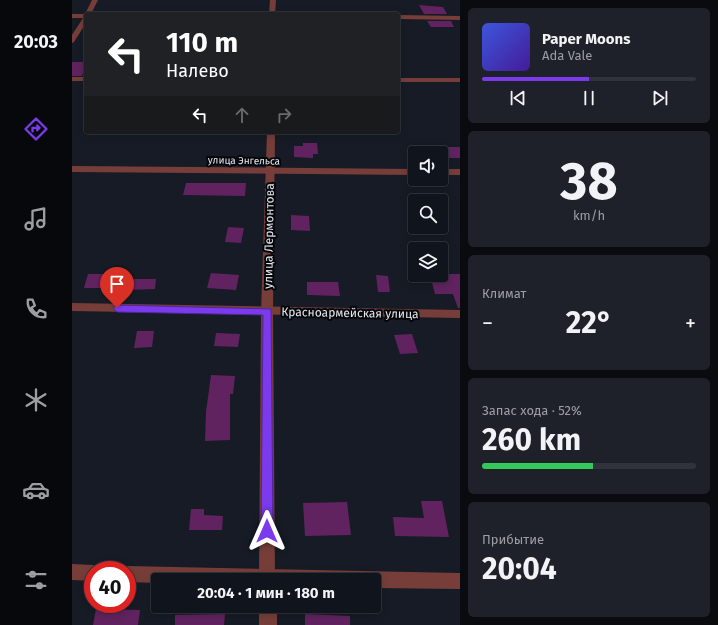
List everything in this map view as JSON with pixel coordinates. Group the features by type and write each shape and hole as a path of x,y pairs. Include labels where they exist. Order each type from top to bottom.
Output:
{"street":[{"path":"89,12 95,0"},
{"path":"272,12 273,0"},
{"path":"72,16 84,16"},
{"path":"400,17 460,18"},
{"path":"72,41 84,21"},
{"path":"72,79 84,79"},
{"path":"400,80 460,80"},
{"name":"улица Лермонтова","path":"267,573 267,312 271,134"},
{"name":"улица Энгельса","path":"72,169 408,172"},
{"path":"448,172 460,172"},
{"name":"Красноармейская улица","path":"72,307 267,312 460,314"},
{"path":"72,572 84,573"},
{"path":"136,574 151,575"},
{"path":"381,580 460,581"},
{"path":"268,613 268,625"}],"building":[{"path":"419,5 443,7 447,14 424,14"},
{"path":"427,21 451,21 454,27 431,27"},
{"path":"72,62 84,62 82,76 72,76"},
{"path":"303,143 317,143 318,154 313,154 313,158 294,157 294,146 303,146"},
{"path":"448,147 460,147 460,158 448,158"},
{"path":"186,183 246,183 245,196 183,195"},
{"path":"291,215 309,216 310,231 291,230"},
{"path":"228,227 244,228 241,243 225,242"},
{"path":"211,273 239,275 236,290 207,288"},
{"path":"88,274 105,274 102,288 84,288"},
{"path":"448,274 460,274 460,308 458,308 453,294 435,294 432,282 448,282"},
{"path":"376,275 388,276 390,292 378,292"},
{"path":"127,279 156,279 155,289 125,290"},
{"path":"307,282 338,282 340,296 307,295"},
{"path":"137,331 154,331 152,347 134,348"},
{"path":"216,333 240,334 238,347 214,346"},
{"path":"412,334 418,353 400,354 394,335"},
{"path":"211,375 235,376 233,394 230,394 230,440 205,441 206,412"},
{"path":"421,501 442,501 449,537 395,536 393,517 424,518"},
{"path":"347,502 351,535 305,536 303,503"},
{"path":"191,509 204,509 204,515 223,516 222,530 189,530"},
{"path":"136,610 140,610 138,625 93,625 95,613 136,613"},
{"path":"225,614 224,625 175,625 175,615"},
{"path":"305,614 350,616 350,625 305,625"}],"route":[{"path":"117,308 267,312 267,531"}]}
